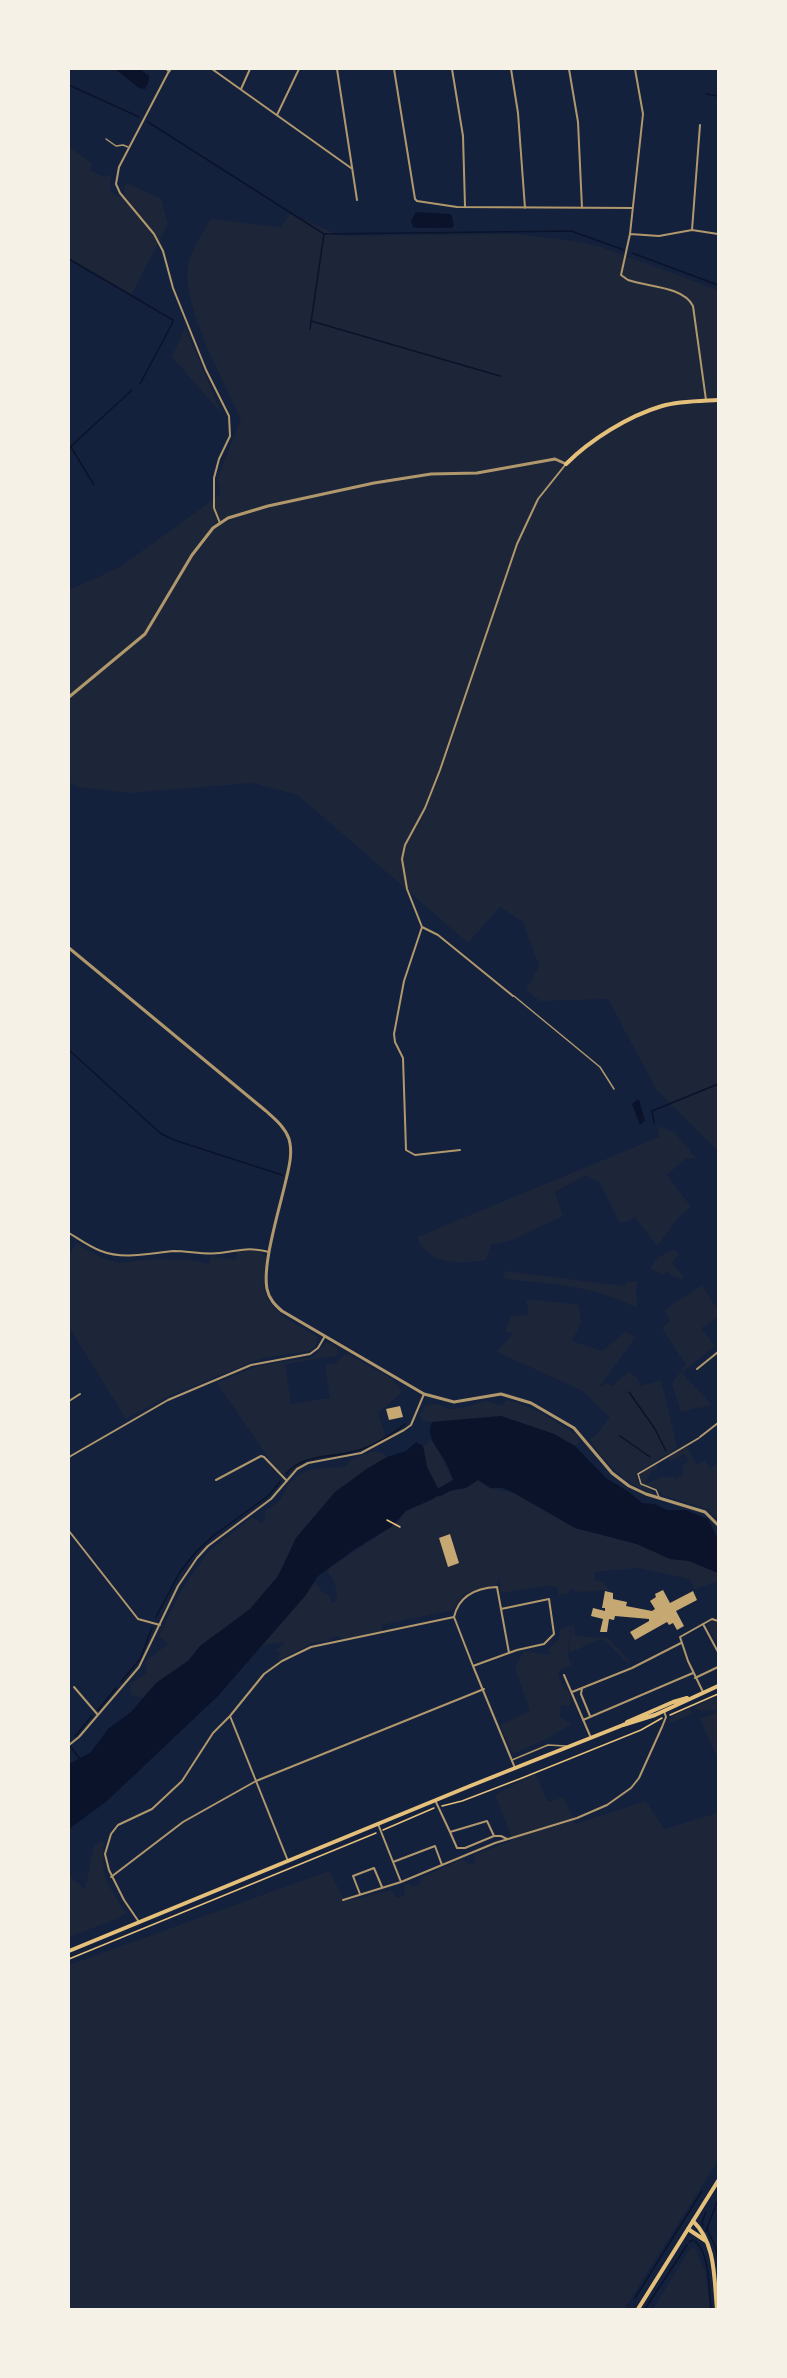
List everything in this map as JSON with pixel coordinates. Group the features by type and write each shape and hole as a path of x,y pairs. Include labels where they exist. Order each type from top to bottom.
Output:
{"main road":[{"path":"566,464 593,441 621,424 661,406 718,400"},
{"path":"69,1951 718,1686"},
{"path":"638,2309 718,2181"},
{"path":"693,2221 702,2231 712,2258 717,2309"},
{"path":"688,2229 706,2241"}],"street":[{"path":"212,69 351,168"},
{"path":"241,89 250,69"},
{"path":"277,115 299,69"},
{"path":"337,69 357,200"},
{"path":"394,69 415,199 465,206 633,208"},
{"path":"452,69 463,136 465,206"},
{"path":"511,69 518,113 525,208"},
{"path":"569,69 578,122 582,208"},
{"path":"635,69 643,114 630,234 621,275 623,278 686,296 693,306 706,400"},
{"path":"168,70 119,167 116,184 120,193 154,234 163,251 173,288 211,380 229,416 230,436 219,459 214,478 214,508 220,522"},
{"path":"692,230 700,124"},
{"path":"630,234 659,236 692,230 718,234"},
{"path":"69,697 145,634 192,555 220,522 238,514 268,506 402,478 431,474 477,473 555,459 566,464 538,499 517,544 448,744 424,808 405,845 402,859 407,889 422,927 408,966 396,1023 395,1042 402,1053 403,1065 406,1150 415,1155 460,1150"},
{"path":"422,927 438,935 513,996"},
{"path":"69,948 266,1111 285,1131 289,1141 290,1165 270,1252 266,1282 270,1297 282,1311 424,1394 454,1402 501,1394 531,1403 574,1428 612,1473 629,1486 705,1512 711,1515 718,1525"},
{"path":"69,1233 97,1250 133,1256 176,1251 222,1253 253,1248 270,1252"},
{"path":"69,1456 168,1400 251,1365 310,1354 318,1348 325,1336"},
{"path":"698,1369 718,1352"},
{"path":"69,1401 80,1394"},
{"path":"69,1744 79,1737 139,1667 178,1586 197,1557 271,1499 297,1469 308,1463 362,1453 411,1425 424,1394"},
{"path":"700,1437 718,1423"},
{"path":"216,1480 261,1456 287,1481"},
{"path":"69,1531 138,1620 160,1625"},
{"path":"509,1653 498,1589 495,1587 464,1596 458,1603 454,1617 515,1768"},
{"path":"473,1665 544,1644 554,1634 549,1599 501,1609"},
{"path":"140,1922 111,1877 105,1854 111,1834 118,1825 152,1809 170,1795 182,1782 213,1733 264,1674 290,1656 311,1647 454,1617"},
{"path":"703,1692 695,1678 680,1637 715,1618 718,1621"},
{"path":"703,1624 718,1652"},
{"path":"572,1692 632,1668 681,1643"},
{"path":"695,1678 718,1667"},
{"path":"583,1720 693,1673"},
{"path":"564,1675 591,1738"},
{"path":"74,1687 98,1715"},
{"path":"582,1688 581,1694 590,1716"},
{"path":"111,1877 183,1822 256,1781 484,1689"},
{"path":"343,1900 401,1882 507,1839 584,1816 607,1805 631,1788 644,1767 666,1717 663,1708"},
{"path":"230,1716 288,1861"},
{"path":"435,1800 457,1848 465,1848 494,1836 507,1839"},
{"path":"450,1832 487,1821 494,1836"},
{"path":"378,1824 401,1882"},
{"path":"393,1862 435,1846 442,1865"},
{"path":"360,1894 353,1876 374,1868 382,1887"}],"lane":[{"path":"106,140 116,146 123,145 129,148"},
{"path":"513,996 600,1067 614,1089"},
{"path":"659,1498 656,1490 641,1484 638,1474 700,1437"},
{"path":"512,1760 553,1743 570,1747"}],"path":[{"path":"387,1520 400,1527"},
{"path":"668,1715 718,1694"},
{"path":"69,1959 438,1807 462,1801 641,1730 663,1718"}],"shaded area":[{"path":"115,69 140,69 149,76 145,89 139,88"},
{"path":"69,147 92,163 91,171 105,177 111,174 110,191 119,197 125,195 124,186 127,183 161,199 168,224 131,295 69,259"},
{"path":"416,212 451,214 454,225 452,228 413,227 411,221"},
{"path":"290,214 341,236 515,234 580,242 601,247 718,290 718,1151 656,1089 608,999 540,1001 526,990 539,966 523,922 500,907 468,943 298,795 252,783 129,793 78,787 69,782 69,590 120,567 221,494 217,480 241,419 197,322 188,282 188,265 192,253 211,219 281,227"},
{"path":"185,327 222,414 172,357"},
{"path":"639,1100 645,1121 640,1125 632,1104"},
{"path":"657,1126 674,1132 696,1158 685,1159 667,1175 691,1207 679,1217 657,1246 634,1216 631,1220 620,1223 600,1183 586,1175 555,1192 563,1216 512,1240 491,1245 486,1260 456,1262 437,1258 422,1246 417,1237 659,1137"},
{"path":"76,1243 102,1258 120,1263 153,1259 190,1260 209,1264 211,1256 236,1260 237,1252 247,1250 258,1252 265,1257 264,1286 272,1305 288,1320 318,1337 316,1345 310,1351 262,1358 162,1399 126,1419 69,1327 69,1257"},
{"path":"674,1249 679,1254 672,1263 684,1277 681,1280 667,1272 663,1275 650,1268 659,1257"},
{"path":"505,1271 624,1286 627,1282 638,1281 637,1308 587,1290 503,1279"},
{"path":"702,1285 718,1310 718,1317 701,1328 715,1346 682,1373 712,1405 681,1412 672,1383 686,1365 662,1328 670,1321 664,1310"},
{"path":"526,1299 579,1305 581,1322 572,1341 602,1351 626,1331 635,1338 598,1388 607,1383 611,1386 629,1372 637,1378 641,1386 660,1380 677,1448 638,1472 636,1476 639,1483 656,1495 626,1480 603,1458 589,1440 610,1418 583,1391 497,1352 513,1333 505,1332 510,1316 529,1315"},
{"path":"327,1342 338,1348 336,1356 285,1364 291,1404 330,1398 325,1365 335,1364 348,1354 392,1379 401,1390 399,1395 378,1413 386,1437 361,1450 304,1462 285,1476 276,1469 217,1383 257,1366 313,1357"},
{"path":"507,1400 526,1406 553,1420 578,1436 579,1442 575,1446 554,1434 501,1416 432,1422 424,1421 419,1416 425,1406 436,1404 450,1409 487,1401 502,1406"},
{"path":"501,1416 554,1434 575,1446 606,1478 642,1503 654,1504 667,1510 686,1510 708,1519 718,1539 718,1573 689,1561 670,1559 637,1544 575,1528 514,1493 503,1488 490,1488 478,1480 466,1488 448,1491 446,1486 454,1482 431,1437 432,1422"},
{"path":"432,1440 452,1478 460,1488 466,1488 478,1480 490,1488 514,1493 575,1528 637,1544 670,1559 689,1561 718,1573 718,1581 695,1589 690,1579 638,1568 594,1572 595,1581 601,1581 608,1587 608,1590 580,1592 569,1589 569,1593 559,1595 557,1587 545,1586 501,1593 499,1577 495,1587 463,1594 453,1610 382,1625 382,1632 343,1639 337,1636 329,1639 330,1641 314,1642 283,1658 276,1659 282,1653 275,1651 286,1642 266,1644 258,1649 315,1582 322,1592 329,1595 332,1603 337,1601 335,1584 327,1570 398,1522 406,1511 440,1490 427,1467 423,1446"},
{"path":"416,1442 423,1446 427,1467 440,1493 433,1499 406,1511 391,1527 318,1576 305,1596 218,1696 107,1801 69,1829 69,1764 91,1752 108,1729 131,1712 156,1683 188,1661 200,1646 250,1609 278,1576 296,1538 335,1492 368,1468 387,1457 406,1451"},
{"path":"687,1447 697,1465 705,1460 710,1468 718,1463 718,1520 707,1509 664,1496 658,1489 641,1483 640,1474 656,1465 658,1468 651,1472 645,1484 665,1476 669,1478 673,1476 676,1479 683,1475 683,1465 689,1462 685,1454 670,1461 667,1457"},
{"path":"373,1451 387,1457 335,1492 296,1538 278,1576 250,1609 200,1646 188,1661 164,1677 144,1698 131,1695 130,1684 147,1673 145,1664 148,1659 168,1644 159,1636 181,1591 207,1553 252,1517 261,1523 265,1521 265,1511 284,1495 286,1486 293,1479 313,1469 345,1467 352,1459"},
{"path":"712,1621 718,1624 718,1645 707,1626"},
{"path":"574,1624 575,1636 608,1638 631,1663 628,1664 605,1640 601,1639 569,1653 572,1625"},
{"path":"571,1625 568,1655 571,1665 558,1674 570,1697 570,1706 561,1705 560,1716 571,1724 548,1738 513,1754 500,1725 530,1711 515,1668 524,1651 551,1655 548,1649 559,1639 560,1630"},
{"path":"718,1695 718,1710 703,1711 693,1708"},
{"path":"690,1708 692,1714 667,1724 672,1715"},
{"path":"718,1712 718,1759 700,1719"},
{"path":"535,1773 548,1802 564,1797 575,1824 646,1801 664,1829 718,1813 718,2160 624,2309 69,2309 69,1965 329,1871 345,1901 392,1890 396,1898 405,1895 404,1885 409,1883 412,1887 420,1884 420,1878 463,1859 468,1865 475,1862 474,1855 513,1840 495,1795"},
{"path":"104,1841 103,1863 106,1879 126,1913 69,1937 69,1875 85,1889 94,1845"},
{"path":"695,2248 705,2271 710,2309 653,2309 690,2249"}],"building":[{"path":"400,1406 403,1417 389,1420 386,1409"},
{"path":"450,1534 459,1563 448,1567 439,1538"},
{"path":"663,1590 670,1603 693,1591 697,1600 676,1611 684,1626 677,1630 673,1623 669,1625 667,1622 635,1640 630,1632 649,1619 615,1616 614,1620 609,1619 607,1632 600,1632 603,1619 591,1616 593,1608 605,1611 605,1608 602,1608 605,1591 613,1593 613,1599 627,1602 626,1606 652,1611 655,1609 650,1601 656,1597 655,1594"}],"waterway":[{"path":"69,85 139,117"},
{"path":"706,94 718,96"},
{"path":"148,122 324,234 571,231 624,250"},
{"path":"310,329 324,234"},
{"path":"632,253 718,285"},
{"path":"69,259 173,320 140,384"},
{"path":"311,321 500,376"},
{"path":"69,448 132,390"},
{"path":"71,447 94,485"},
{"path":"69,1050 160,1133 174,1140 282,1175"},
{"path":"654,1123 652,1111 718,1084"},
{"path":"629,1392 655,1429 666,1451"},
{"path":"286,1474 308,1460 365,1448 405,1424"},
{"path":"620,1436 650,1457"},
{"path":"156,1617 180,1572 195,1553 213,1536 268,1496 280,1482"},
{"path":"429,1493 440,1492 456,1483"},
{"path":"121,1682 140,1659 152,1628"},
{"path":"98,1710 116,1688"},
{"path":"75,1736 92,1716"},
{"path":"71,1747 79,1758"},
{"path":"635,2298 702,2191"},
{"path":"706,2231 717,2202"},
{"path":"703,2226 702,2222 706,2212"},
{"path":"707,2229 718,2259"},
{"path":"689,2242 693,2240"},
{"path":"695,2241 704,2254 711,2309"},
{"path":"645,2309 687,2245"}]}
